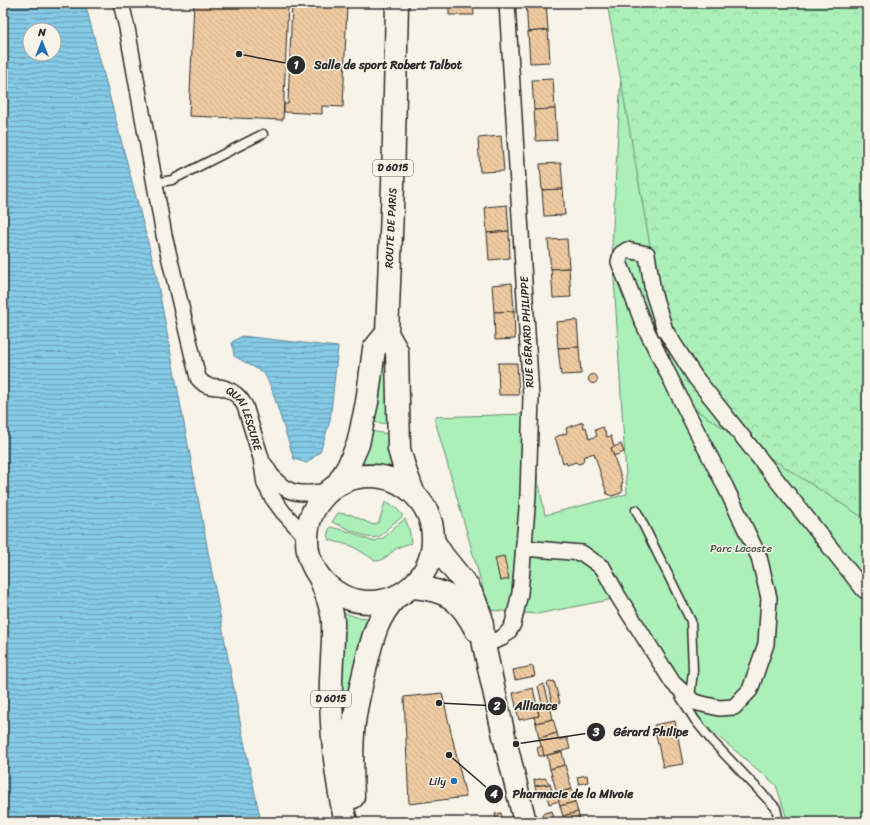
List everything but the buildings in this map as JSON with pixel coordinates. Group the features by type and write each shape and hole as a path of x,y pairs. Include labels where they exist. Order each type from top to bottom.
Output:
{"main road":[{"name":"ROUTE DE PARIS","path":"387,333 393,185 397,3"},
{"path":"413,492 399,449 397,351 387,333 374,349 367,402 358,444 348,467 333,488 321,499 315,508 309,523 307,538 310,558 319,576 342,596 351,599 364,602 378,602 405,592 426,588 438,592 457,602 469,616 484,645"},
{"path":"333,488 350,479 365,476 384,477 401,484 413,492 421,500 428,511 433,530 434,542 431,559 426,570 405,592"},
{"path":"434,542 443,556 468,587 481,617 484,645 525,822"},
{"name":"D 6015","path":"319,576 329,603 333,620 331,696 333,738 346,822"},
{"name":"D 6015","path":"354,822 352,744 357,703 377,624 389,604 405,592"}],"street":[{"path":"121,3 128,28 155,183"},
{"name":"RUE GÉRARD PHILIPPE","path":"484,645 502,638 513,624 520,593 528,496 531,397 507,3"},
{"name":"QUAI LESCURE","path":"155,183 164,235 198,378 202,383 210,387 224,388 242,398 261,458 265,484 272,498 307,538"},
{"path":"524,548 582,554 602,568 673,683 694,702 719,708 734,707 750,690 766,644 769,598 759,557 643,323 619,262 621,254 627,250 647,254 654,292 665,330 695,377 864,590 867,587"},
{"name":"QUAI LESCURE","path":"261,458 273,479 286,489 297,493 311,494 333,488"}],"lane":[{"path":"155,183 172,180 263,134"},
{"path":"636,510 691,621 693,670 690,698"},
{"path":"673,683 695,720 712,741 776,808 779,822"}],"green space":[{"path":"607,3 867,3 867,520 677,398"},
{"name":"Parc Lacoste","path":"623,37 867,223 867,822 788,822 776,785 702,723 624,597 537,614 489,610 434,417 525,414 545,515 627,494 612,245"},
{"path":"381,350 387,350 390,424 372,422"},
{"path":"369,431 390,434 397,469 378,464 359,464"},
{"path":"385,502 396,508 403,516 379,536 372,538 367,537 332,522 338,513 352,515 373,525 379,522"},
{"path":"405,519 409,528 411,543 401,546 381,560 374,561 352,546 329,540 328,533 330,527 351,532 371,541 375,541 385,537 393,528"},
{"path":"342,612 356,617 370,618 347,704 339,706"}],"water":[{"path":"3,3 85,3 155,269 242,732 261,822 3,822"},
{"path":"242,336 338,347 330,421 320,452 307,463 294,459 271,387 264,373 234,356 232,342"}],"place":[{"name":"Salle de sport Robert Talbot","path":"239,54"},
{"name":"Alliance","path":"439,703"},
{"name":"Gérard Philipe","path":"516,744"},
{"name":"Pharmacie de la Mivoie","path":"449,755"},
{"name":"Lily","path":"454,781"}]}
